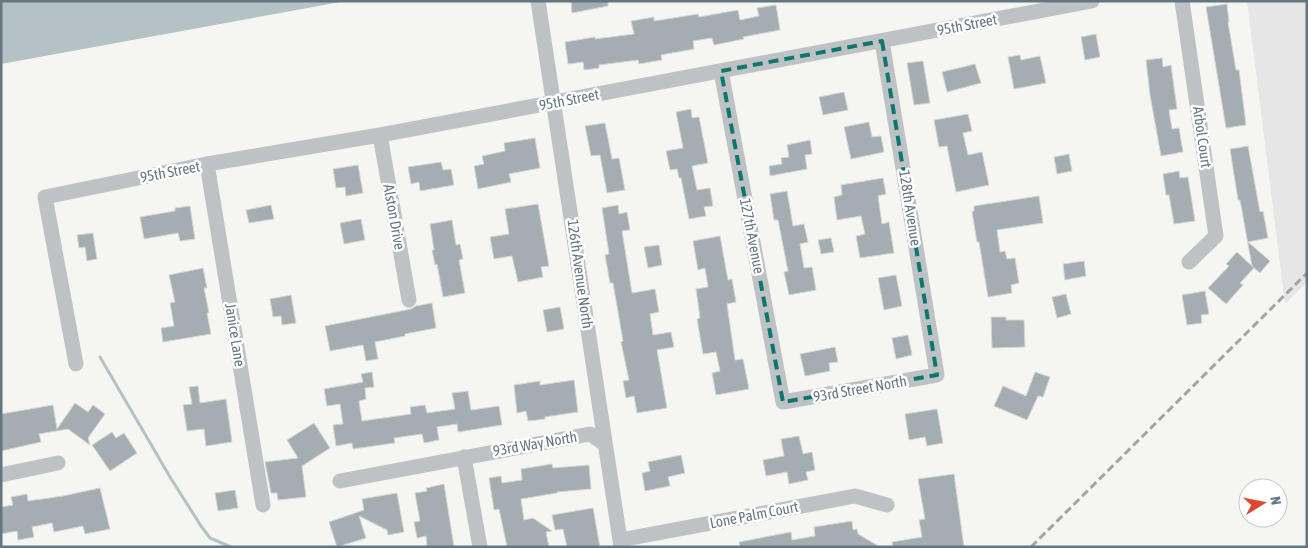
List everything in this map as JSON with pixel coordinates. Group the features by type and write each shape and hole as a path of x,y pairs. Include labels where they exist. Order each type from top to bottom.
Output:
{"street":[{"name":"126th Avenue North","path":"538,1 555,102 621,544"},
{"name":"95th Street","path":"76,364 45,197 207,164 380,135 1092,1"},
{"name":"Arbol Court","path":"1182,1 1216,236 1189,262"},
{"name":"128th Avenue","path":"882,41 937,375"},
{"name":"127th Avenue","path":"721,71 783,402"},
{"name":"Alston Drive","path":"380,135 409,300"},
{"name":"Janice Lane","path":"207,164 263,505"},
{"name":"93rd Street North","path":"783,402 937,375"},
{"name":"93rd Way North","path":"340,481 590,434 605,444"},
{"path":"464,457 480,547"},
{"path":"1,475 58,463"},
{"name":"Lone Palm Court","path":"621,544 856,496 887,505"}],"highlighted area":[{"path":"882,41 937,375 783,402 721,71"}],"shaded area":[{"path":"1,1 346,1 1,64"},
{"path":"1247,1 1307,1 1307,282 1285,304"}],"building":[{"path":"571,1 608,1 608,6 572,13"},
{"path":"1227,4 1228,22 1236,70 1239,70 1246,125 1226,128 1206,7"},
{"path":"776,5 780,30 714,45 712,38 693,41 694,49 661,55 662,60 639,64 638,60 599,65 599,68 584,70 583,62 568,64 565,42 595,37 595,39 634,34 631,21 654,17 654,21 698,14 699,17 738,10 740,20 759,16 757,8"},
{"path":"1096,34 1100,57 1085,60 1081,37"},
{"path":"1020,55 1021,60 1040,56 1046,83 1014,89 1008,57"},
{"path":"1162,58 1163,67 1171,65 1177,109 1169,110 1172,129 1179,128 1183,152 1161,156 1146,60"},
{"path":"923,61 930,103 914,105 907,63"},
{"path":"975,64 981,83 947,92 942,72"},
{"path":"844,92 848,110 823,115 819,97"},
{"path":"691,109 692,118 699,117 708,163 692,166 697,190 710,188 713,206 704,207 706,216 689,219 681,178 679,178 677,169 670,170 666,151 683,148 676,112"},
{"path":"968,114 972,131 963,133 968,155 982,152 989,185 956,192 947,146 939,147 934,120"},
{"path":"869,122 872,137 881,136 884,152 851,159 844,127"},
{"path":"605,123 612,159 619,158 625,190 607,193 600,155 591,156 585,126"},
{"path":"535,138 540,168 509,174 511,182 478,189 474,166 484,164 482,156 505,151 504,143"},
{"path":"810,140 812,154 805,155 807,169 770,176 769,166 782,164 781,158 789,157 787,145"},
{"path":"1248,146 1260,212 1263,211 1268,238 1248,242 1270,261 1260,273 1252,266 1240,200 1238,200 1230,149"},
{"path":"1069,154 1072,171 1057,174 1054,157"},
{"path":"441,162 443,170 451,169 454,185 420,191 419,182 411,184 408,167"},
{"path":"358,165 363,193 346,196 345,187 336,188 333,169"},
{"path":"1179,171 1180,178 1188,177 1195,221 1174,224 1169,195 1166,195 1163,174"},
{"path":"883,178 886,194 878,196 882,224 889,222 894,253 860,258 856,236 865,234 861,216 837,220 834,197 842,195 841,185"},
{"path":"787,191 793,226 804,224 808,242 800,244 804,268 812,267 816,290 789,295 784,272 788,271 778,220 774,220 770,194"},
{"path":"1039,196 1043,223 997,230 1000,252 1005,251 1007,259 1015,258 1019,283 1011,285 1012,293 988,297 972,212 974,211 974,206"},
{"path":"538,204 549,266 541,267 543,277 518,282 512,256 494,259 490,237 509,234 505,209"},
{"path":"271,205 274,219 249,223 246,210"},
{"path":"618,205 619,214 627,212 630,230 622,231 632,293 655,289 659,312 650,314 653,335 671,332 674,347 657,350 667,408 637,413 634,396 626,398 623,381 629,380 621,342 623,341 613,283 610,283 605,255 609,254 602,208"},
{"path":"190,206 195,239 180,241 178,233 144,239 140,217 175,211 175,208"},
{"path":"361,219 365,240 344,244 340,223"},
{"path":"452,220 456,245 460,244 463,259 459,260 465,293 443,297 437,264 435,265 432,250 434,250 430,224"},
{"path":"93,233 97,259 87,261 85,247 79,248 77,235"},
{"path":"720,236 728,280 732,279 736,302 727,304 735,360 743,359 749,389 716,395 712,373 720,371 716,352 703,354 697,319 700,318 696,289 708,287 705,268 698,270 693,241"},
{"path":"831,238 834,252 821,254 818,240"},
{"path":"659,245 662,265 648,268 644,247"},
{"path":"1237,252 1254,268 1240,283 1243,285 1226,304 1208,288 1229,266 1226,264"},
{"path":"1084,261 1086,276 1065,280 1063,264"},
{"path":"203,268 207,288 204,288 211,334 163,342 161,328 174,326 170,303 175,302 169,275"},
{"path":"896,275 902,306 884,310 878,278"},
{"path":"1205,291 1209,314 1201,315 1202,323 1187,325 1182,295"},
{"path":"1066,294 1071,314 1057,318 1052,297"},
{"path":"291,295 296,323 282,325 281,316 273,317 270,299"},
{"path":"432,303 436,328 375,342 378,359 366,361 363,345 330,351 325,326"},
{"path":"560,307 564,329 547,332 543,310"},
{"path":"991,317 1006,317 1006,320 1024,320 1025,347 992,348"},
{"path":"908,335 912,355 896,359 892,338"},
{"path":"835,347 838,362 829,363 830,371 805,376 800,354"},
{"path":"372,372 374,387 365,388 366,399 359,401 362,421 411,414 410,407 425,405 427,413 455,409 452,393 468,391 471,410 499,406 502,425 458,432 457,424 437,427 439,440 424,443 422,434 394,438 395,443 353,449 352,443 336,446 333,425 343,424 340,404 327,406 324,389 363,382 361,374"},
{"path":"1035,372 1050,377 1043,397 1038,396 1027,420 994,406 1003,386 1026,396"},
{"path":"574,380 578,412 528,421 526,411 517,413 514,385 540,381 540,385"},
{"path":"198,386 200,403 226,399 232,442 206,446 204,429 187,431 183,405 192,404 189,387"},
{"path":"75,403 88,412 93,405 105,414 88,438 90,445 68,429 39,434 41,442 1,451 1,414 53,405 57,429"},
{"path":"937,409 943,443 927,446 925,437 909,440 905,414"},
{"path":"314,423 330,448 302,466 306,497 278,500 277,493 271,493 265,462 298,458 287,440"},
{"path":"112,432 116,438 124,433 137,453 110,471 92,445"},
{"path":"799,436 803,454 812,452 815,470 806,472 808,480 789,484 787,472 766,476 763,460 784,456 781,439"},
{"path":"681,455 685,473 668,477 670,486 645,491 642,473 650,471 648,462"},
{"path":"552,464 553,468 589,465 591,489 557,492 521,499 524,520 533,518 552,531 546,532 549,547 507,547 499,509 494,510 489,478 501,476 502,483 522,480 521,469"},
{"path":"954,474 964,547 893,547 892,542 922,537 919,520 925,519 918,479"},
{"path":"444,484 454,547 427,547 426,536 417,538 414,522 420,521 415,493 427,491 426,488"},
{"path":"100,488 110,529 85,534 83,526 54,532 52,523 32,527 34,537 18,540 17,531 1,534 1,507 13,505 11,497 27,494 28,501"},
{"path":"235,490 238,508 218,511 215,493"},
{"path":"397,493 404,532 388,535 387,530 359,516 366,538 337,547 329,522 364,510 362,499"},
{"path":"593,508 600,547 567,547 563,529 555,530 552,515"},
{"path":"852,521 853,530 857,529 858,534 880,547 740,547 739,542 791,532 792,540 815,536 814,527"}],"waterway":[{"path":"100,357 201,526 210,538 231,547"}],"railway":[{"path":"1031,547 1307,273"}]}
